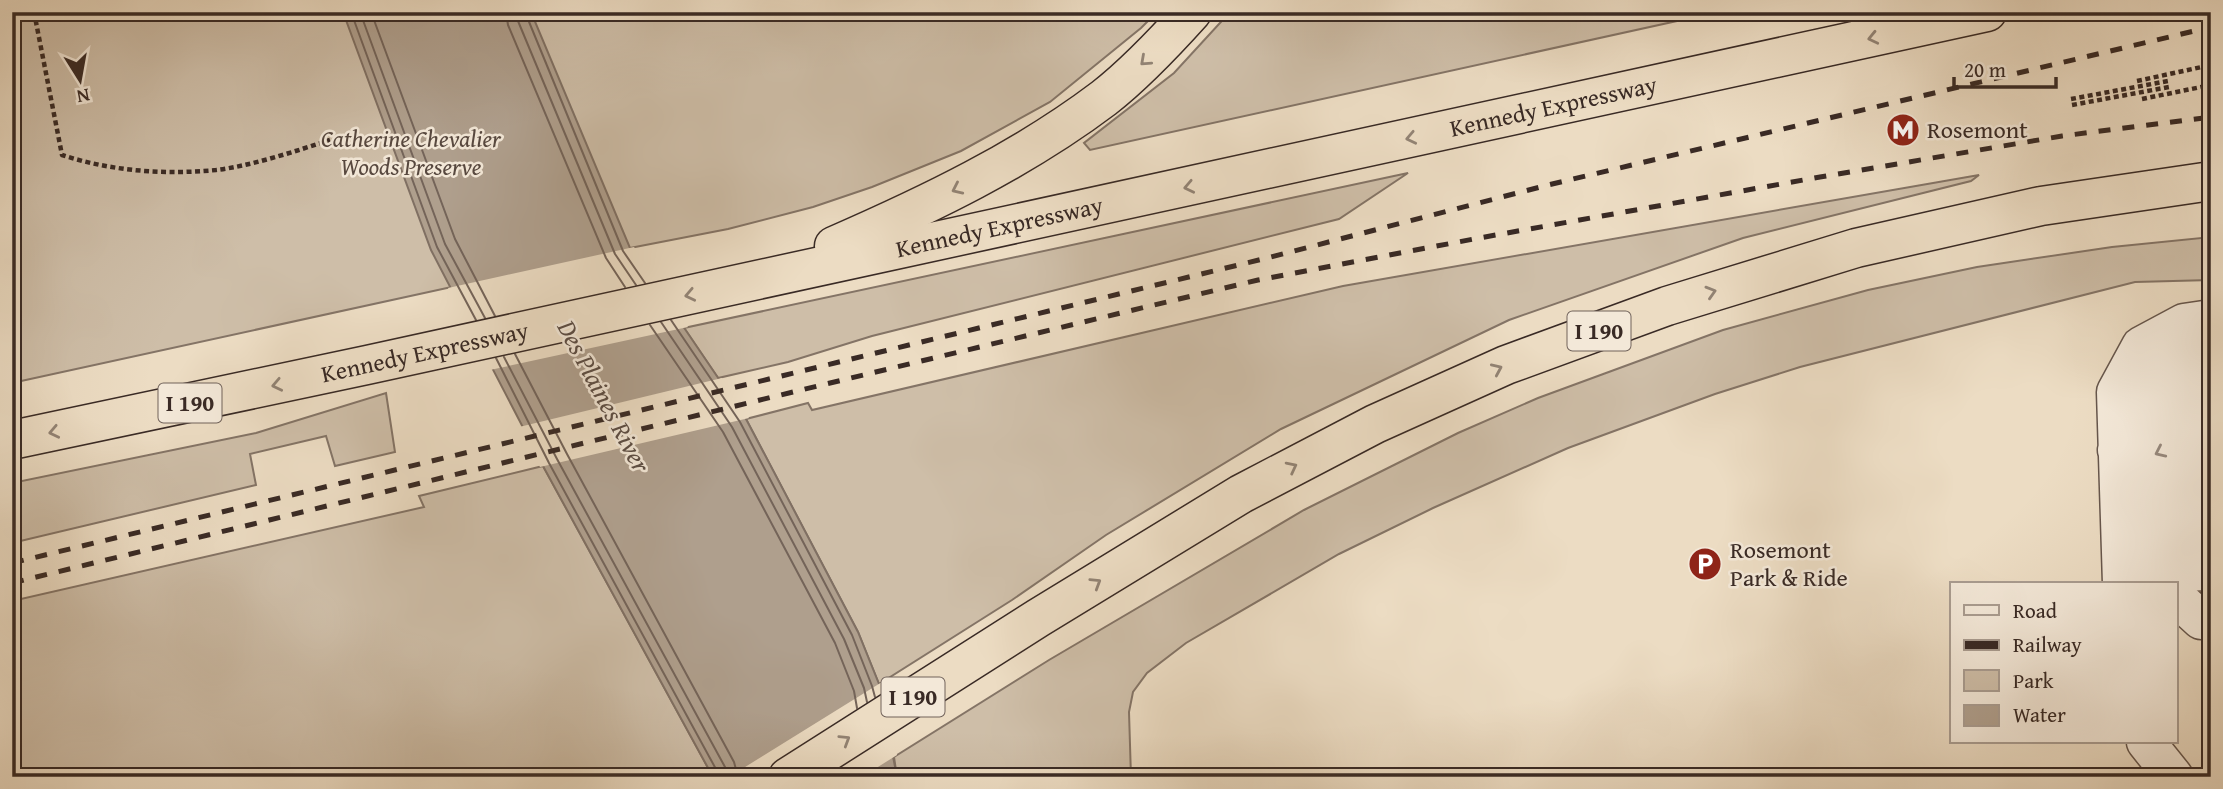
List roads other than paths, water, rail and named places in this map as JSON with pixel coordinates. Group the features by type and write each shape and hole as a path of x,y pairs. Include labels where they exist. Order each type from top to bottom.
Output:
{"highway":[{"path":"757,280 868,232 975,180 1037,143 1105,97 1165,43 1192,12"},
{"name":"Kennedy Expressway","path":"12,440 1987,12"},
{"name":"I 190","path":"788,777 1038,618 1241,494 1375,424 1506,365 1667,306 1856,248 2041,206 2211,181"}],"lane":[{"path":"2211,319 2184,323 2141,346 2137,532 2177,572 2211,571"},
{"path":"2137,532 2148,366 2182,352 2211,350"},
{"path":"2137,532 2148,394 2183,380 2211,379"},
{"path":"2137,532 2148,426 2183,413 2211,411"},
{"path":"2137,532 2151,456 2183,442 2211,441"},
{"path":"2137,532 2152,483 2186,474 2211,473"},
{"path":"2137,532 2156,516 2191,507 2211,507"},
{"path":"2137,532 2154,546 2179,540 2211,538"},
{"path":"2148,744 2174,777"}],"water":[{"name":"Des Plaines River","path":"343,12 531,12 630,248 746,419 858,632 879,684 897,777 713,777 543,466 431,250"}],"railway":[{"path":"12,563 1267,258 1548,185 2211,27"},
{"path":"12,583 1258,280 1820,177 2062,136 2211,117"}],"place":[{"name":"Rosemont","path":"1903,130"},
{"name":"Rosemont Park & Ride","path":"1705,564"}],"park label":[{"name":"Catherine Chevalier Woods Preserve","path":"411,153"}]}
